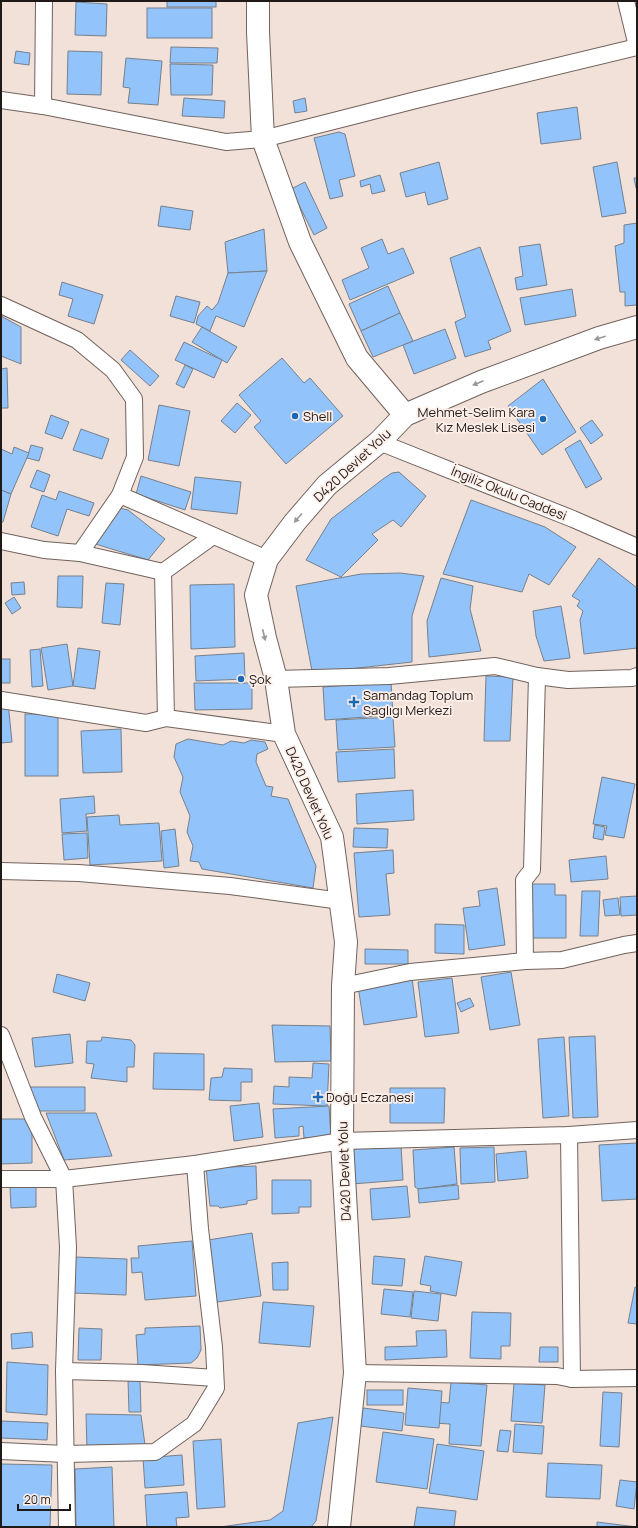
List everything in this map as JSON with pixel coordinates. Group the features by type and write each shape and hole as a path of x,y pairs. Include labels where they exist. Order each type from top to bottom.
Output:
{"street":[{"path":"43,106 44,1"},
{"path":"258,1 262,138 300,242 357,358 405,415"},
{"path":"1,100 43,106 226,142 262,138 637,46 626,1"},
{"path":"1,305 77,340 113,370 134,398 135,457 120,495 80,553"},
{"name":"D420 Devlet Yolu","path":"339,1527 354,1373 342,1141 343,986 346,942 332,837 284,734 276,679 265,638 256,595 268,559 295,522 327,485 379,442 405,415 481,382 599,338 637,327"},
{"name":"İngiliz Okulu Caddesi","path":"379,442 573,519 637,547"},
{"path":"120,495 268,559"},
{"path":"1,541 44,550 80,553 163,572 213,536"},
{"path":"163,572 166,718"},
{"path":"276,679 389,676 495,666 537,676 568,680 632,678 637,676"},
{"path":"525,960 524,880 532,870 537,676"},
{"path":"1,700 146,723 166,718 284,734"},
{"path":"1,871 79,873 230,886 341,901"},
{"path":"343,986 410,972 525,960 562,960 637,943"},
{"path":"1,1035 33,1117 64,1179 68,1247 64,1371 68,1527"},
{"path":"1,1179 64,1179 195,1164 342,1141 569,1136 637,1130"},
{"path":"569,1136 572,1379"},
{"path":"1,1451 65,1454 155,1452 194,1424 216,1388 213,1339 200,1229 195,1164"},
{"path":"64,1371 142,1373 215,1378"},
{"path":"354,1373 557,1376 572,1379 637,1378"}],"building":[{"path":"167,1 216,1 216,7 167,7"},
{"path":"76,2 107,4 106,36 75,35"},
{"path":"147,8 212,8 212,38 147,38"},
{"path":"171,47 218,48 217,63 170,63"},
{"path":"16,51 30,53 29,65 14,63"},
{"path":"68,51 102,52 101,95 67,94"},
{"path":"126,58 162,61 158,105 128,103 130,88 123,87"},
{"path":"170,64 213,65 212,95 171,95"},
{"path":"184,98 225,101 224,118 182,116"},
{"path":"305,98 307,111 295,113 293,101"},
{"path":"577,107 581,139 541,144 537,113"},
{"path":"339,132 345,134 355,176 339,180 343,196 330,199 314,138"},
{"path":"439,162 448,199 428,205 425,192 406,197 400,173"},
{"path":"617,162 626,213 602,217 593,167"},
{"path":"380,175 385,191 372,194 370,184 361,187 360,181"},
{"path":"634,178 637,178 637,188 636,188"},
{"path":"305,182 327,228 314,235 291,189"},
{"path":"161,206 193,211 190,230 158,226"},
{"path":"637,223 637,305 625,306 625,292 620,292 615,246 624,243 624,225"},
{"path":"264,229 267,271 228,273 225,242"},
{"path":"382,239 388,254 403,248 414,273 350,300 342,280 369,268 361,248"},
{"path":"540,244 547,285 517,290 515,278 523,276 519,247"},
{"path":"480,247 511,331 488,341 491,349 465,357 455,322 466,317 450,258"},
{"path":"267,271 244,327 216,316 210,331 196,324 198,316 207,306 212,310 218,303 228,273"},
{"path":"62,282 103,295 94,324 68,316 73,299 59,295"},
{"path":"388,286 400,313 361,331 349,304"},
{"path":"572,289 576,316 525,325 520,298"},
{"path":"176,296 200,302 194,323 170,316"},
{"path":"400,313 413,341 373,357 361,331"},
{"path":"1,316 21,327 21,364 1,356"},
{"path":"202,327 237,347 227,363 192,342"},
{"path":"445,329 456,358 414,374 403,345"},
{"path":"184,342 222,360 214,378 175,360"},
{"path":"130,350 159,376 150,386 121,360"},
{"path":"282,358 304,383 310,378 343,416 286,464 254,427 261,421 239,395"},
{"path":"185,365 193,369 184,388 176,384"},
{"path":"7,368 8,408 1,408 1,369"},
{"name":"Mehmet-Selim Kara Kız Meslek Lisesi","path":"543,379 576,432 542,455 508,406"},
{"path":"237,403 251,415 235,433 221,421"},
{"path":"159,405 190,411 179,466 148,460"},
{"path":"51,415 69,422 62,439 45,433"},
{"path":"592,420 603,435 591,444 580,428"},
{"path":"81,429 109,439 102,459 73,450"},
{"path":"580,440 602,479 586,488 565,449"},
{"path":"31,445 43,448 39,461 27,458"},
{"path":"14,447 29,453 11,494 1,490 1,449 12,454"},
{"path":"37,470 50,475 44,492 30,487"},
{"path":"399,472 426,496 401,527 393,520 372,534 378,540 341,577 306,560 331,519 383,479 392,473"},
{"path":"141,476 191,492 185,510 136,494"},
{"path":"195,477 241,482 237,514 191,509"},
{"path":"1,490 11,494 3,522 1,522"},
{"path":"59,491 94,503 89,516 67,509 58,536 31,527 42,495 56,500"},
{"path":"471,500 545,527 576,547 549,585 529,574 522,592 443,574"},
{"path":"115,507 128,510 165,539 148,560 92,543"},
{"path":"599,558 637,588 637,648 584,654 580,620 583,611 577,606 580,601 572,596"},
{"path":"400,573 424,576 412,616 412,662 331,671 312,671 296,586 361,574"},
{"path":"58,576 83,576 82,608 57,607"},
{"path":"441,578 473,586 470,609 481,651 429,657 427,621"},
{"path":"24,582 25,594 12,595 11,583"},
{"path":"106,583 124,584 120,625 102,623"},
{"path":"234,584 235,647 191,649 190,585"},
{"path":"14,597 21,608 12,614 5,603"},
{"path":"561,606 570,658 544,661 536,636 533,611"},
{"path":"67,644 73,686 48,690 41,648"},
{"path":"78,648 100,651 95,689 73,686"},
{"path":"40,649 43,686 32,687 30,650"},
{"path":"244,653 245,679 196,681 195,656"},
{"path":"1,659 10,659 10,683 1,683"},
{"path":"486,676 513,677 510,741 484,741"},
{"path":"391,682 393,715 325,720 323,687"},
{"path":"194,683 252,683 252,709 195,710"},
{"path":"1,702 8,702 12,742 1,743"},
{"path":"25,714 58,714 58,776 25,776"},
{"path":"393,717 395,747 338,750 336,720"},
{"path":"121,729 122,772 83,773 81,731"},
{"path":"188,739 223,745 231,741 244,743 251,740 265,742 268,749 257,754 256,762 266,786 273,787 271,796 288,799 316,866 313,888 202,869 199,862 190,861 193,846 187,832 190,816 180,792 183,777 174,757 176,744"},
{"path":"394,749 395,778 338,782 336,752"},
{"path":"602,777 635,784 624,838 605,835 607,826 593,824"},
{"path":"413,790 414,820 357,824 356,794"},
{"path":"94,796 95,813 86,814 87,831 62,833 60,799"},
{"path":"119,815 120,825 159,823 162,861 90,865 87,817"},
{"path":"595,825 605,827 603,840 593,838"},
{"path":"354,828 388,829 387,848 353,847"},
{"path":"175,829 179,866 164,868 161,831"},
{"path":"87,833 88,858 64,860 62,834"},
{"path":"393,850 394,873 386,874 390,915 359,917 354,853"},
{"path":"606,856 608,879 571,882 569,860"},
{"path":"527,884 555,884 555,895 566,895 566,938 528,938"},
{"path":"497,888 505,945 469,950 463,908 480,906 478,891"},
{"path":"582,891 600,891 598,936 580,936"},
{"path":"637,896 637,915 621,916 620,897"},
{"path":"618,898 620,915 605,916 603,900"},
{"path":"435,924 464,925 464,954 435,953"},
{"path":"365,949 408,950 408,964 365,964"},
{"path":"511,972 520,1025 490,1030 481,977"},
{"path":"57,974 90,983 85,1001 53,992"},
{"path":"412,978 417,1017 364,1025 358,986"},
{"path":"452,978 459,1033 425,1037 418,982"},
{"path":"470,998 474,1006 461,1012 457,1003"},
{"path":"272,1025 330,1026 331,1061 275,1062"},
{"path":"70,1034 73,1063 35,1067 32,1038"},
{"path":"595,1036 598,1117 573,1118 569,1037"},
{"path":"102,1037 131,1040 135,1045 134,1067 127,1067 127,1082 91,1078 94,1064 86,1063 87,1041 101,1041"},
{"path":"564,1037 569,1116 543,1118 538,1039"},
{"path":"154,1053 204,1054 204,1090 153,1089"},
{"path":"313,1063 329,1064 327,1106 273,1104 274,1086 289,1087 289,1077 312,1078"},
{"path":"224,1068 252,1069 252,1082 241,1082 241,1101 209,1100 211,1078 222,1077"},
{"path":"30,1087 85,1087 85,1111 38,1111"},
{"path":"390,1088 445,1088 444,1123 390,1123"},
{"path":"259,1103 263,1137 234,1141 230,1106"},
{"path":"329,1106 331,1137 304,1138 303,1126 299,1127 299,1136 275,1138 273,1109"},
{"path":"46,1113 96,1113 112,1156 64,1160"},
{"path":"1,1119 25,1119 32,1128 32,1163 1,1164"},
{"path":"637,1143 637,1199 602,1201 599,1145"},
{"path":"401,1145 403,1180 352,1184 350,1149"},
{"path":"454,1147 457,1184 418,1189 415,1187 413,1150"},
{"path":"494,1147 495,1182 461,1184 460,1148"},
{"path":"526,1151 528,1178 498,1181 496,1154"},
{"path":"256,1166 257,1199 247,1201 247,1204 220,1208 218,1206 210,1206 206,1168"},
{"path":"272,1180 311,1180 311,1207 299,1207 299,1213 272,1214"},
{"path":"458,1185 459,1199 419,1203 418,1189"},
{"path":"407,1186 410,1217 372,1220 370,1189"},
{"path":"10,1187 36,1187 36,1207 11,1208"},
{"path":"252,1233 261,1296 217,1302 208,1240"},
{"path":"192,1241 196,1296 145,1300 142,1272 132,1273 131,1258 139,1258 138,1246"},
{"path":"374,1256 405,1259 402,1286 372,1284"},
{"path":"425,1256 462,1262 456,1296 430,1291 431,1286 420,1284"},
{"path":"75,1257 127,1259 126,1295 73,1293"},
{"path":"288,1262 288,1290 273,1290 272,1263"},
{"path":"635,1287 637,1288 637,1324 628,1323"},
{"path":"384,1289 413,1292 410,1317 381,1314"},
{"path":"414,1291 441,1294 438,1321 411,1318"},
{"path":"263,1302 314,1306 310,1347 259,1343"},
{"path":"472,1312 511,1313 510,1346 501,1346 501,1359 470,1358"},
{"path":"200,1326 201,1350 197,1358 191,1363 138,1365 136,1335 145,1334 145,1328"},
{"path":"79,1328 102,1329 101,1360 78,1360"},
{"path":"446,1330 447,1357 385,1360 385,1347 417,1346 416,1331"},
{"path":"32,1332 33,1347 12,1349 11,1334"},
{"path":"540,1347 558,1347 558,1362 539,1362"},
{"path":"7,1362 48,1365 47,1415 6,1412"},
{"path":"140,1379 141,1412 129,1412 128,1380"},
{"path":"451,1382 487,1385 481,1446 449,1444 450,1424 434,1423 436,1402 449,1403"},
{"path":"514,1383 545,1385 542,1423 511,1421"},
{"path":"408,1388 442,1391 439,1428 405,1425"},
{"path":"367,1390 403,1390 403,1405 367,1405"},
{"path":"603,1392 622,1393 619,1447 600,1446"},
{"path":"363,1408 404,1413 402,1431 360,1426"},
{"path":"86,1414 141,1415 145,1445 87,1450"},
{"path":"333,1417 316,1521 311,1527 220,1527 270,1520 283,1511 298,1423"},
{"path":"1,1421 48,1423 47,1440 1,1438"},
{"path":"515,1424 544,1426 542,1454 513,1452"},
{"path":"500,1430 511,1431 508,1452 497,1451"},
{"path":"383,1432 434,1439 427,1489 376,1482"},
{"path":"221,1439 225,1507 197,1509 193,1441"},
{"path":"437,1444 484,1451 477,1500 429,1493"},
{"path":"182,1455 184,1485 145,1488 143,1458"},
{"path":"548,1463 602,1465 600,1499 546,1497"},
{"path":"1,1464 52,1465 50,1527 1,1527"},
{"path":"112,1467 114,1527 76,1527 75,1469"},
{"path":"620,1480 637,1482 634,1509 616,1506"},
{"path":"187,1492 189,1517 176,1518 177,1527 147,1527 145,1495"},
{"path":"417,1507 456,1511 454,1527 414,1527"},
{"path":"597,1522 637,1527 597,1527"}],"place":[{"name":"Shell","path":"295,416"},
{"name":"Mehmet-Selim Kara Kız Meslek Lisesi","path":"543,419"},
{"name":"Şok","path":"241,679"},
{"name":"Samandag Toplum Saglıgı Merkezi","path":"354,702"},
{"name":"Doğu Eczanesi","path":"318,1097"}]}
